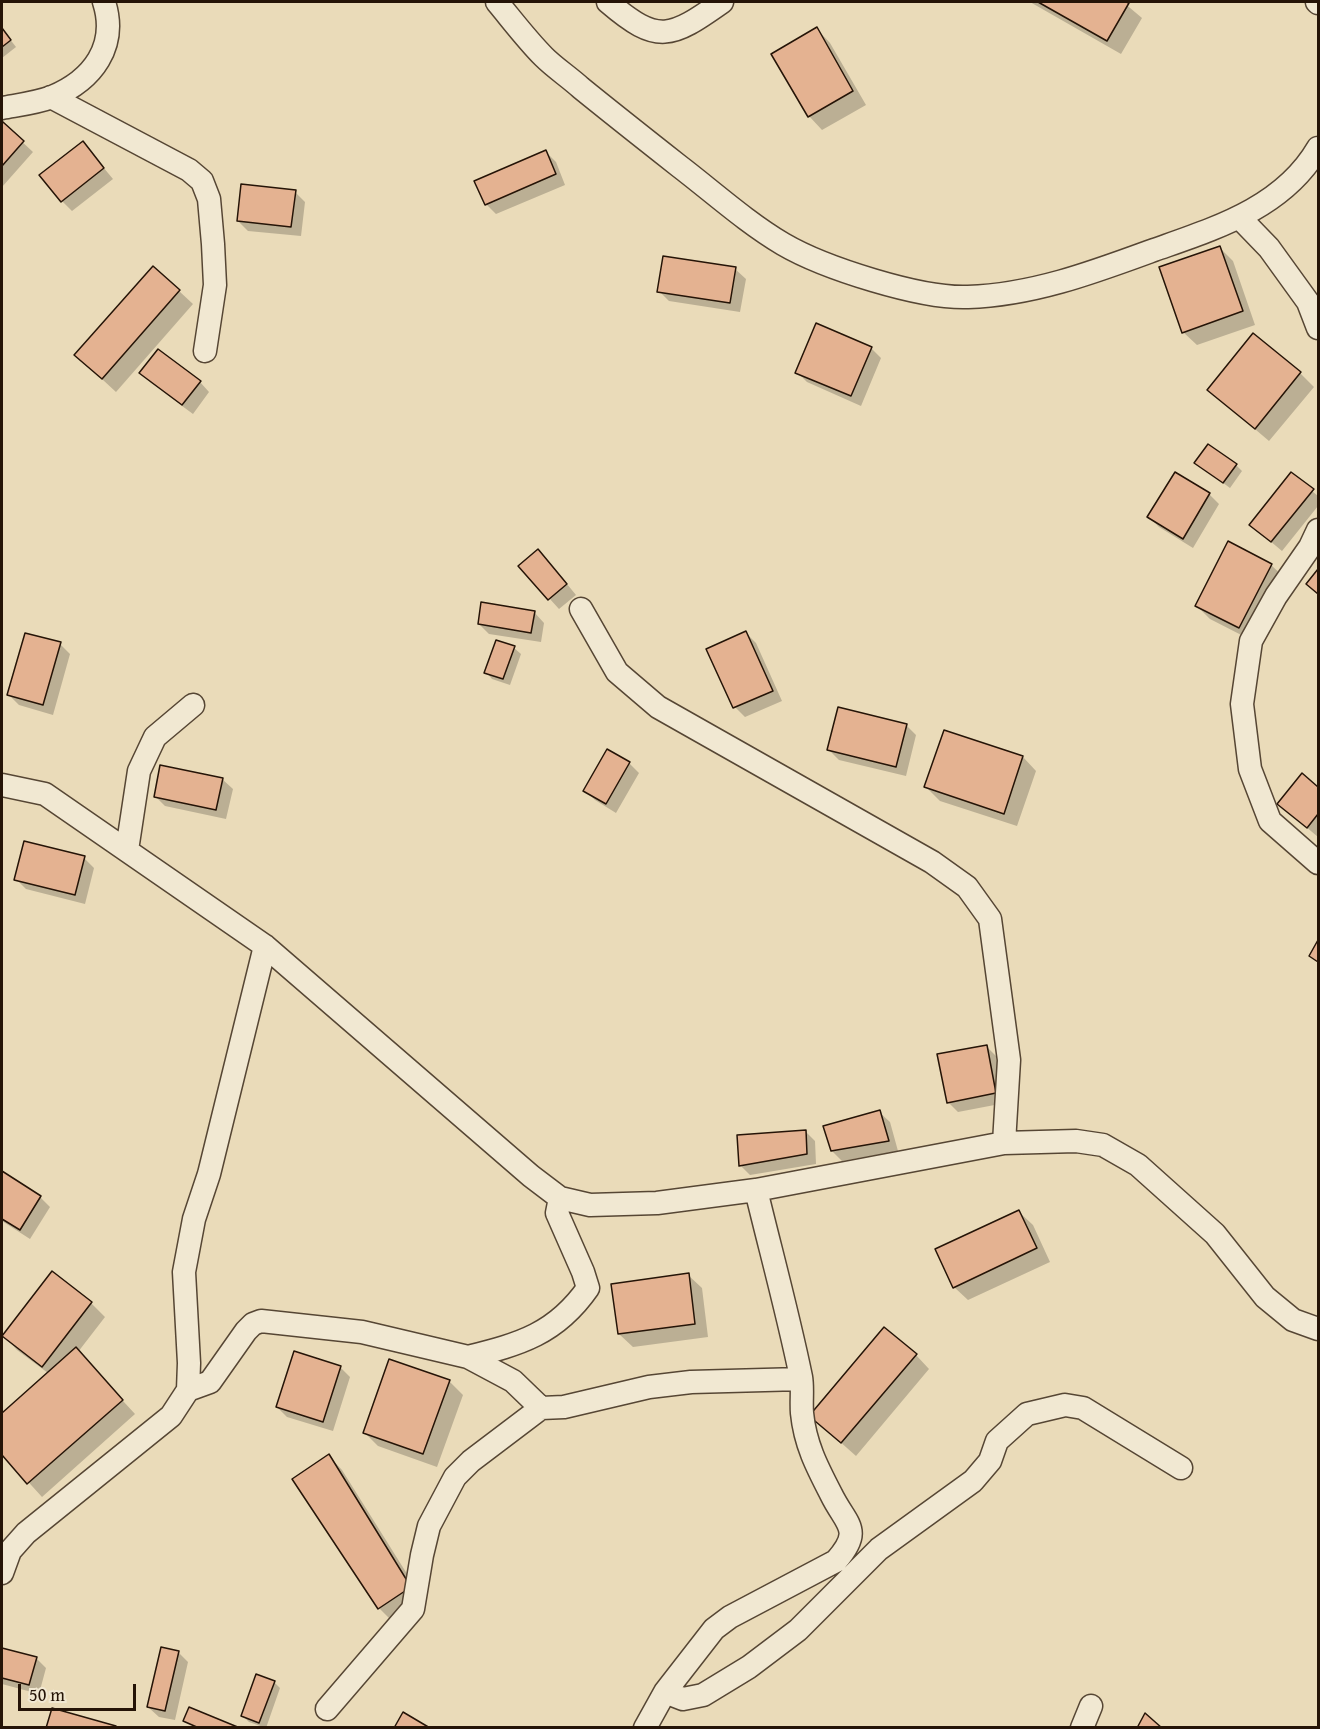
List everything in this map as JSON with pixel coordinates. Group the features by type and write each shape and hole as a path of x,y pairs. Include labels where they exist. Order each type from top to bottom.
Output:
{"street":[{"path":"2,108 51,97 82,81 104,52 109,17 104,2"},
{"path":"497,2 543,57 753,223 785,245 855,275 918,291 966,297 1014,292 1068,281 1240,218 1287,187 1309,164 1318,148"},
{"path":"608,2 628,19 648,30 662,33 677,31 722,2"},
{"path":"51,97 189,170 202,181 209,199 214,285 206,351"},
{"path":"1240,218 1269,248 1308,302 1318,328"},
{"path":"1318,530 1310,547 1276,596 1251,640 1242,704 1250,769 1270,820 1318,863"},
{"path":"582,609 617,672 658,707 932,862 967,887 990,919 1009,1060 1004,1143"},
{"path":"127,850 139,771 155,737 193,705"},
{"path":"2,785 45,794 265,946 531,1176 560,1198 590,1205 657,1203 756,1190 1004,1143 1076,1141 1103,1145 1138,1165 1215,1233 1265,1297 1293,1320 1318,1329"},
{"path":"2,1573 10,1551 26,1533 171,1416 188,1390 189,1363 184,1272 194,1220 209,1174 265,946"},
{"path":"645,1728 665,1692 714,1629 730,1617 836,1561 848,1548 851,1534 846,1519 810,1452 802,1413 801,1379 756,1190"},
{"path":"468,1357 516,1345 543,1332 577,1304 588,1288 557,1213 560,1198"},
{"path":"188,1390 210,1382 246,1331 253,1324 261,1321 362,1332 468,1357 513,1382 541,1408"},
{"path":"327,1709 413,1609 429,1526 455,1477 471,1461 541,1408 564,1407 659,1385 801,1379"},
{"path":"665,1692 683,1699 703,1695 749,1667 798,1630 879,1549 973,1481 990,1461 997,1441 1027,1414 1065,1406 1083,1408 1181,1468"},
{"path":"1082,1728 1091,1706"}],"building":[{"path":"1038,2 1126,2 1129,3 1107,41"},
{"path":"817,27 853,91 808,117 771,54"},
{"path":"2,28 11,40 2,47"},
{"path":"3,122 24,141 2,166 2,124"},
{"path":"83,141 104,168 61,202 39,175"},
{"path":"546,150 556,174 485,205 474,181"},
{"path":"241,184 296,190 291,227 237,221"},
{"path":"1220,246 1243,311 1182,333 1159,267"},
{"path":"663,256 736,267 730,303 657,292"},
{"path":"153,266 180,290 102,379 74,355"},
{"path":"816,323 872,347 851,396 795,373"},
{"path":"1253,333 1301,372 1255,429 1207,390"},
{"path":"158,349 201,381 182,405 139,373"},
{"path":"1208,444 1237,464 1223,483 1194,463"},
{"path":"1175,472 1210,493 1183,539 1147,517"},
{"path":"1291,472 1314,489 1271,542 1249,525"},
{"path":"1228,541 1272,564 1239,628 1195,606"},
{"path":"538,549 567,584 548,600 518,566"},
{"path":"1318,569 1318,594 1306,584"},
{"path":"481,602 535,611 531,633 478,624"},
{"path":"746,631 773,691 733,708 706,649"},
{"path":"25,633 61,642 43,705 7,695"},
{"path":"496,640 515,646 503,679 484,673"},
{"path":"838,707 907,724 896,767 827,750"},
{"path":"944,730 1023,756 1004,814 924,787"},
{"path":"607,749 630,762 606,804 583,791"},
{"path":"160,765 223,778 216,810 154,797"},
{"path":"1302,773 1318,787 1318,814 1307,828 1277,804"},
{"path":"24,841 85,856 75,895 14,880"},
{"path":"1318,940 1318,962 1309,956"},
{"path":"987,1045 996,1093 947,1103 937,1054"},
{"path":"880,1110 889,1141 831,1151 823,1126"},
{"path":"806,1130 807,1154 739,1166 737,1135"},
{"path":"2,1171 41,1196 20,1230 2,1219"},
{"path":"1019,1210 1037,1248 953,1288 935,1249"},
{"path":"52,1271 92,1302 42,1367 2,1336"},
{"path":"689,1273 695,1324 618,1334 611,1284"},
{"path":"884,1327 917,1354 841,1443 809,1416"},
{"path":"76,1347 123,1400 27,1484 2,1455 2,1413"},
{"path":"294,1351 341,1366 323,1422 276,1407"},
{"path":"389,1359 450,1380 423,1454 363,1433"},
{"path":"329,1454 411,1587 378,1609 292,1479"},
{"path":"161,1647 179,1651 165,1711 147,1707"},
{"path":"2,1648 37,1657 29,1685 2,1678"},
{"path":"256,1674 275,1681 259,1723 241,1716"},
{"path":"189,1707 240,1728 199,1728 183,1721"},
{"path":"52,1708 116,1726 116,1728 46,1728"},
{"path":"403,1712 430,1728 394,1728"},
{"path":"1145,1713 1162,1728 1137,1728"}]}
